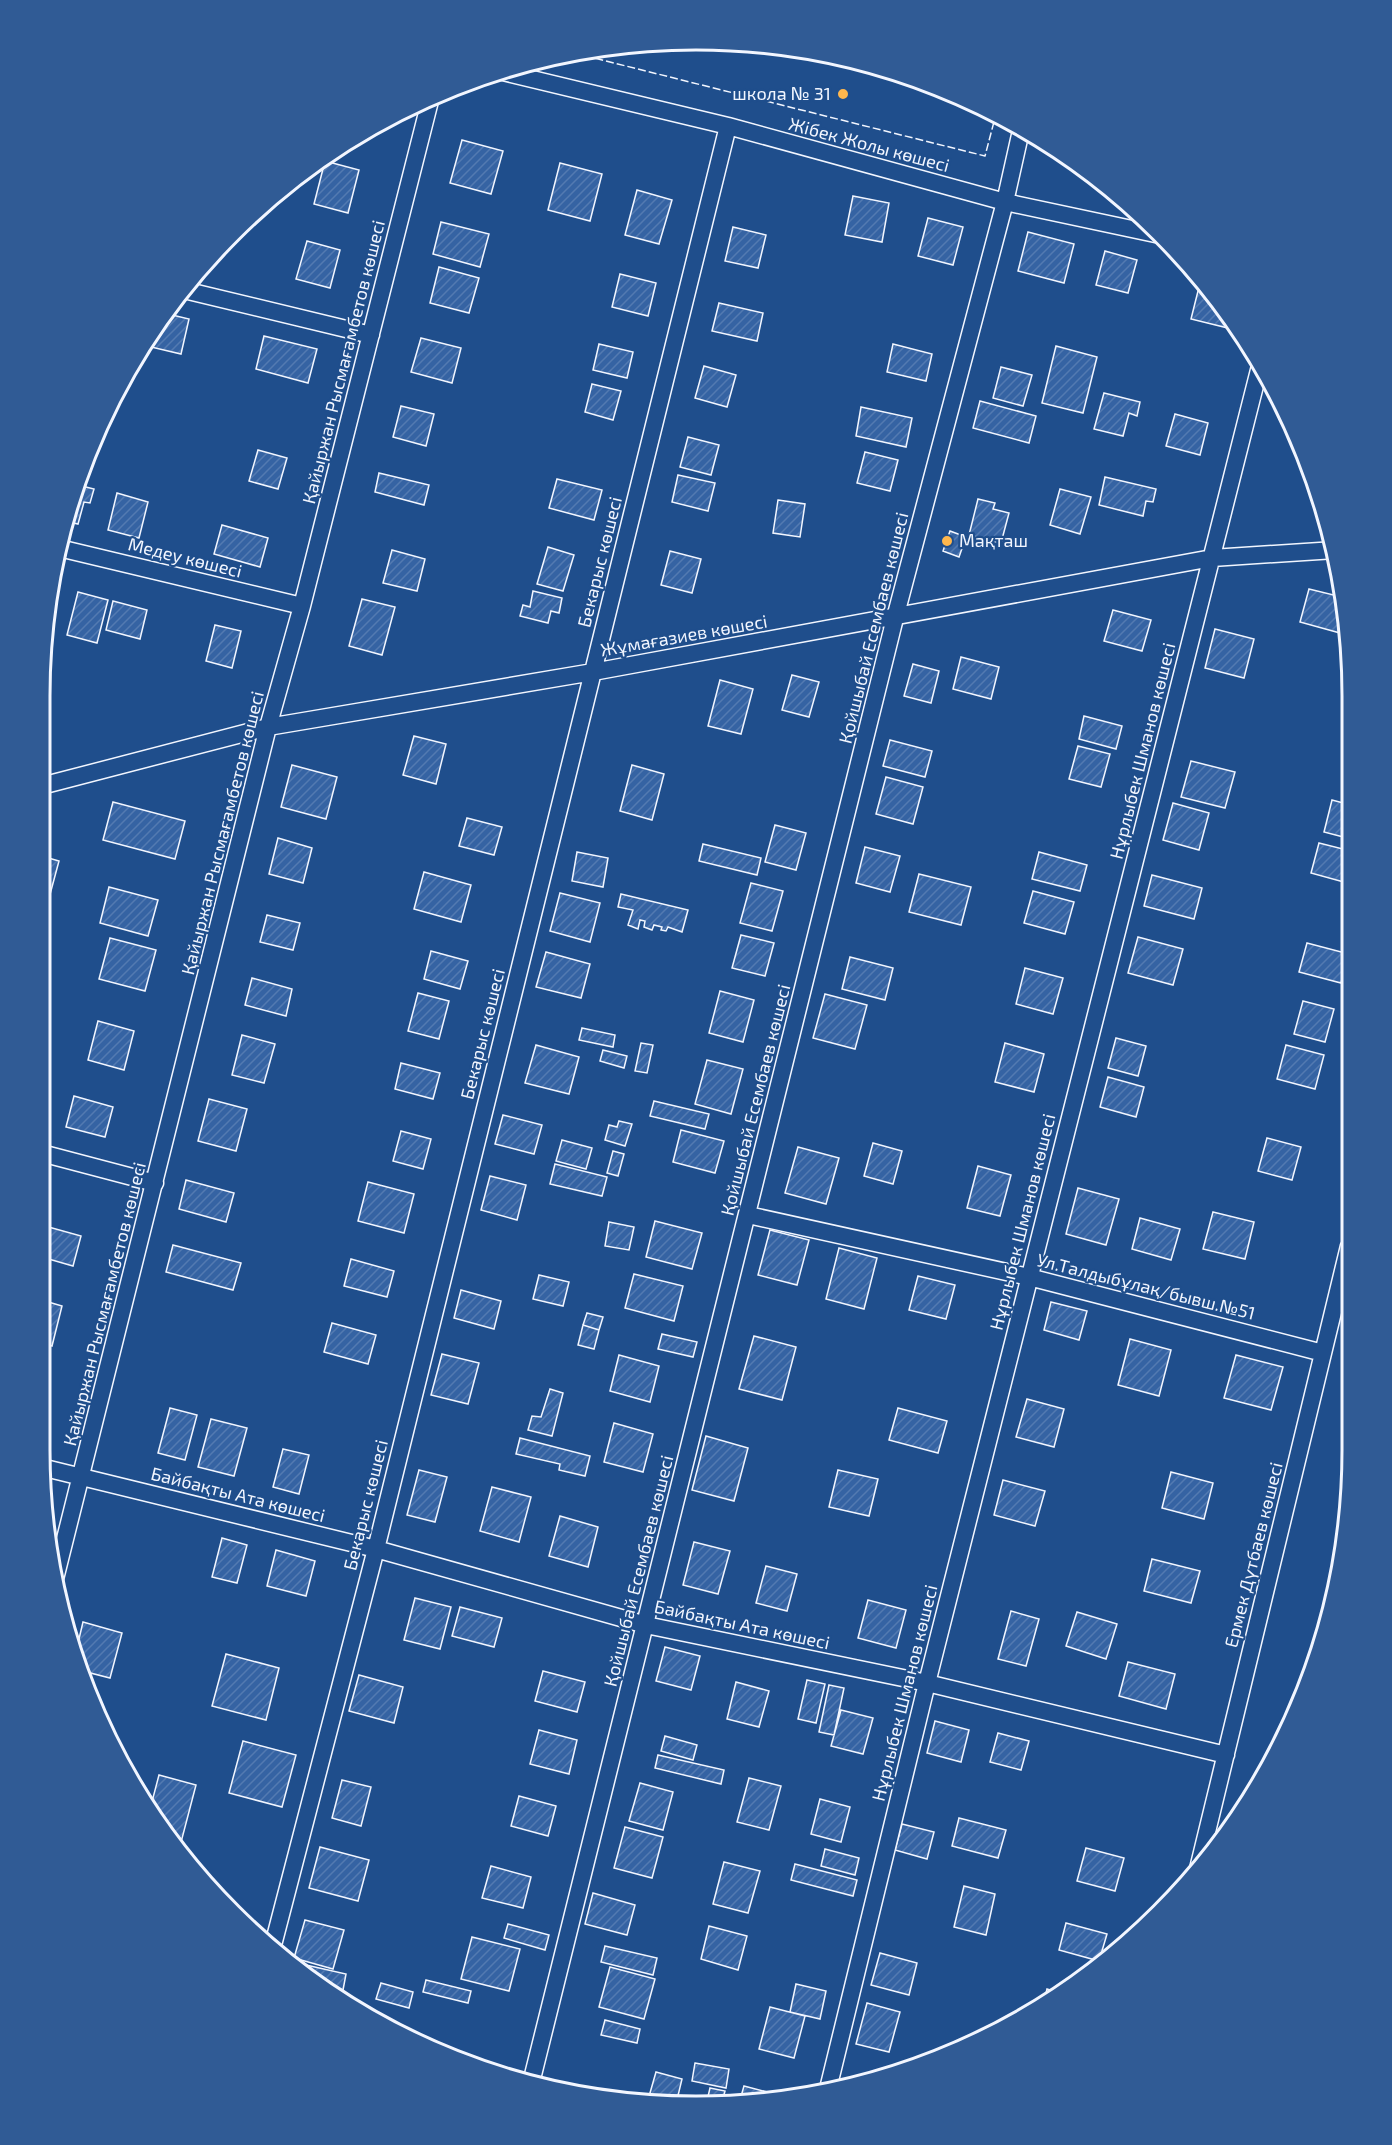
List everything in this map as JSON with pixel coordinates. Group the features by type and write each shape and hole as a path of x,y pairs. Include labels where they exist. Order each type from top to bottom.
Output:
{"street":[{"name":"Жібек Жолы көшесі","path":"518,75 728,126 1005,202 1145,232"},
{"name":"Қайыржан Рысмағамбетов көшесі","path":"60,1561 268,727 302,606 428,108"},
{"name":"Бекарыс көшесі","path":"275,1939 376,1549 728,126"},
{"name":"Қойшыбай Есембаев көшесі","path":"533,2074 896,618 1005,202 1020,136"},
{"path":"192,292 371,335"},
{"name":"Нұрлыбек Шманов көшесі","path":"830,2081 927,1683 1258,376"},
{"name":"Медеу көшесі","path":"67,550 302,606"},
{"name":"Жұмағазиев көшесі","path":"50,784 268,727 896,618 1212,558 1325,551"},
{"path":"50,1155 155,1183"},
{"name":"Ул.Талдыбұлақ/бывш.№51","path":"748,1215 1029,1277 1323,1353"},
{"name":"Ермек Дүтбаев көшесi","path":"1202,1851 1342,1275"},
{"name":"Байбақты Ата көшесі","path":"50,1469 376,1549 646,1625 927,1683 1226,1755"}],"building":[{"path":"462,140 503,151 491,194 450,183"},
{"path":"331,163 359,170 348,213 314,204 323,168"},
{"path":"560,163 602,174 590,221 548,210"},
{"path":"637,190 672,200 659,244 625,235"},
{"path":"853,196 889,203 882,242 845,235"},
{"path":"928,218 963,227 953,265 918,256"},
{"path":"441,222 489,234 480,267 433,254"},
{"path":"733,227 766,235 758,268 725,261"},
{"path":"1028,232 1074,244 1064,283 1018,271"},
{"path":"307,241 340,250 330,288 296,279"},
{"path":"1105,251 1137,260 1128,293 1096,285"},
{"path":"439,267 479,278 469,313 430,303"},
{"path":"620,274 656,283 648,316 612,307"},
{"path":"1198,289 1228,328 1191,319"},
{"path":"719,303 763,313 757,341 712,331"},
{"path":"173,315 189,319 181,354 152,347"},
{"path":"264,336 317,349 308,383 256,369"},
{"path":"421,338 461,348 452,383 411,372"},
{"path":"599,344 633,352 627,378 593,370"},
{"path":"893,344 932,354 926,381 887,372"},
{"path":"1056,346 1097,357 1083,413 1042,403"},
{"path":"704,366 736,375 727,407 695,398"},
{"path":"1001,367 1032,375 1023,406 993,398"},
{"path":"592,384 621,391 613,420 585,412"},
{"path":"1104,393 1140,402 1137,416 1129,413 1123,436 1094,429"},
{"path":"980,401 1036,416 1029,443 973,428"},
{"path":"401,406 434,414 426,446 393,437"},
{"path":"861,407 912,418 906,447 856,436"},
{"path":"1175,414 1208,423 1200,455 1166,446"},
{"path":"688,437 719,445 711,475 680,467"},
{"path":"258,450 287,458 278,489 249,481"},
{"path":"865,452 898,460 890,491 857,483"},
{"path":"379,473 429,485 424,505 375,492"},
{"path":"678,475 715,483 708,511 672,502"},
{"path":"1105,477 1156,489 1153,502 1146,501 1143,516 1099,505"},
{"path":"557,479 602,490 594,520 549,508"},
{"path":"85,487 94,489 90,503 84,502 78,524 74,523"},
{"path":"1060,489 1091,497 1080,534 1050,525"},
{"path":"117,493 148,502 139,538 108,530"},
{"path":"978,499 995,503 993,509 1009,513 1001,543 969,535"},
{"path":"778,500 805,504 800,537 773,533"},
{"path":"222,525 268,538 260,567 214,554"},
{"path":"950,531 966,537 959,557 943,551"},
{"path":"548,547 574,555 563,591 537,584"},
{"path":"392,550 425,559 417,591 383,583"},
{"path":"670,551 701,559 692,593 661,585"},
{"path":"1309,589 1334,595 1339,633 1300,622"},
{"path":"533,591 562,598 559,613 551,611 548,623 520,616 523,605 530,607"},
{"path":"78,592 108,600 97,643 67,635"},
{"path":"362,599 395,607 382,655 349,646"},
{"path":"113,601 147,610 140,639 106,630"},
{"path":"1113,610 1151,620 1142,651 1104,641"},
{"path":"215,625 241,631 232,668 206,661"},
{"path":"1215,629 1254,639 1244,678 1205,668"},
{"path":"961,657 999,667 991,699 953,689"},
{"path":"913,664 939,671 931,703 904,696"},
{"path":"792,675 819,682 809,717 782,710"},
{"path":"720,680 753,689 741,734 708,726"},
{"path":"1084,716 1122,726 1116,749 1079,739"},
{"path":"414,736 446,744 436,784 403,775"},
{"path":"890,740 932,751 925,777 883,766"},
{"path":"1078,746 1110,754 1101,787 1069,779"},
{"path":"1191,761 1235,772 1225,808 1181,797"},
{"path":"292,765 337,777 326,819 281,807"},
{"path":"632,765 664,774 652,820 620,811"},
{"path":"886,777 923,787 913,824 876,814"},
{"path":"1332,800 1342,803 1342,837 1324,832"},
{"path":"113,802 185,821 175,859 103,840"},
{"path":"1173,803 1209,813 1199,850 1163,840"},
{"path":"467,818 502,827 494,855 459,846"},
{"path":"775,825 806,833 796,870 765,862"},
{"path":"278,838 312,848 303,883 269,874"},
{"path":"1319,843 1342,849 1342,882 1311,873"},
{"path":"703,844 761,858 757,875 699,861"},
{"path":"865,847 900,856 890,892 856,883"},
{"path":"577,852 608,858 603,887 572,881"},
{"path":"1039,852 1087,865 1080,891 1032,879"},
{"path":"50,858 59,861 50,894"},
{"path":"424,872 471,885 461,922 414,909"},
{"path":"919,874 971,887 961,925 909,912"},
{"path":"1152,875 1202,888 1194,919 1144,906"},
{"path":"751,883 783,891 772,931 740,923"},
{"path":"109,887 158,900 148,936 100,923"},
{"path":"1033,891 1074,902 1065,934 1024,923"},
{"path":"560,893 600,903 590,942 550,931"},
{"path":"621,894 688,910 682,932 668,927 666,931 661,930 662,927 654,925 652,930 644,927 645,921 640,920 638,929 628,925 633,910 618,907"},
{"path":"267,915 300,923 293,950 260,942"},
{"path":"741,935 774,943 765,976 732,968"},
{"path":"1138,937 1183,949 1173,985 1128,973"},
{"path":"110,938 156,950 145,991 99,979"},
{"path":"1307,943 1342,952 1341,983 1299,972"},
{"path":"431,951 468,961 460,989 424,979"},
{"path":"546,952 590,964 581,998 536,987"},
{"path":"850,957 893,968 885,1000 842,989"},
{"path":"1025,968 1063,978 1053,1014 1016,1004"},
{"path":"252,978 292,989 286,1016 245,1005"},
{"path":"720,991 754,1000 743,1042 709,1033"},
{"path":"418,993 449,1001 439,1039 408,1031"},
{"path":"825,994 867,1005 855,1049 813,1038"},
{"path":"1303,1001 1334,1009 1325,1042 1294,1034"},
{"path":"98,1021 134,1031 124,1070 88,1060"},
{"path":"582,1028 615,1035 613,1047 579,1040"},
{"path":"242,1035 275,1044 264,1083 232,1075"},
{"path":"1116,1038 1146,1046 1138,1076 1108,1068"},
{"path":"641,1043 653,1045 647,1073 635,1071"},
{"path":"1005,1043 1044,1054 1034,1092 995,1082"},
{"path":"536,1045 579,1057 569,1094 525,1083"},
{"path":"1286,1045 1324,1055 1315,1089 1277,1079"},
{"path":"603,1050 627,1056 624,1068 600,1061"},
{"path":"707,1060 743,1069 731,1114 695,1104"},
{"path":"401,1063 440,1073 433,1099 395,1089"},
{"path":"1108,1077 1144,1087 1136,1117 1100,1107"},
{"path":"74,1096 113,1107 105,1137 66,1127"},
{"path":"209,1099 247,1109 236,1151 198,1141"},
{"path":"654,1101 709,1114 705,1129 650,1116"},
{"path":"503,1115 542,1125 534,1154 495,1144"},
{"path":"619,1121 632,1124 625,1146 605,1140 609,1125 617,1127"},
{"path":"681,1130 724,1141 715,1173 673,1162"},
{"path":"401,1131 431,1139 423,1169 393,1161"},
{"path":"1267,1138 1301,1147 1292,1180 1258,1171"},
{"path":"562,1140 592,1148 586,1169 556,1161"},
{"path":"873,1143 902,1151 893,1184 864,1176"},
{"path":"798,1147 839,1158 826,1204 785,1193"},
{"path":"613,1151 624,1154 618,1176 607,1173"},
{"path":"555,1164 607,1177 602,1196 550,1184"},
{"path":"978,1166 1011,1175 1000,1216 967,1208"},
{"path":"490,1176 526,1185 517,1220 481,1210"},
{"path":"186,1180 234,1193 226,1222 179,1209"},
{"path":"368,1182 414,1194 404,1233 358,1221"},
{"path":"1078,1188 1119,1199 1106,1245 1066,1234"},
{"path":"1213,1212 1254,1222 1245,1259 1203,1249"},
{"path":"1140,1218 1180,1229 1171,1260 1132,1249"},
{"path":"655,1221 702,1233 692,1269 646,1257"},
{"path":"609,1222 634,1227 629,1250 605,1246"},
{"path":"50,1227 81,1236 73,1266 50,1259"},
{"path":"770,1230 809,1240 797,1285 758,1275"},
{"path":"173,1245 241,1263 233,1290 166,1272"},
{"path":"839,1248 877,1258 864,1309 826,1299"},
{"path":"351,1259 394,1271 387,1297 344,1286"},
{"path":"634,1274 683,1286 674,1321 625,1308"},
{"path":"539,1275 569,1282 563,1306 533,1299"},
{"path":"918,1276 955,1285 946,1319 909,1310"},
{"path":"461,1290 501,1301 494,1329 454,1318"},
{"path":"50,1302 62,1306 52,1346 50,1345"},
{"path":"1051,1302 1087,1311 1079,1340 1044,1330"},
{"path":"587,1313 603,1317 599,1330 583,1325"},
{"path":"332,1323 376,1335 368,1364 324,1352"},
{"path":"583,1325 599,1330 594,1349 578,1345"},
{"path":"662,1334 697,1342 693,1357 658,1349"},
{"path":"754,1336 796,1347 782,1400 739,1389"},
{"path":"1130,1339 1171,1350 1159,1396 1118,1385"},
{"path":"442,1354 479,1363 468,1404 431,1395"},
{"path":"619,1355 659,1366 650,1402 610,1391"},
{"path":"1236,1355 1283,1367 1271,1410 1224,1398"},
{"path":"550,1389 563,1393 552,1436 528,1430 532,1416 541,1417"},
{"path":"1027,1399 1064,1409 1054,1447 1016,1437"},
{"path":"170,1408 197,1415 185,1460 158,1453"},
{"path":"898,1408 947,1421 938,1453 889,1440"},
{"path":"211,1419 247,1428 234,1476 198,1467"},
{"path":"614,1423 653,1434 643,1472 604,1462"},
{"path":"706,1436 748,1448 734,1501 692,1490"},
{"path":"520,1438 590,1456 585,1476 559,1470 560,1464 516,1454"},
{"path":"283,1449 309,1455 299,1494 273,1487"},
{"path":"419,1470 447,1477 435,1522 407,1515"},
{"path":"838,1470 878,1479 869,1516 829,1507"},
{"path":"1171,1472 1213,1483 1204,1519 1162,1508"},
{"path":"1003,1480 1045,1491 1035,1526 994,1515"},
{"path":"492,1487 531,1497 519,1542 480,1531"},
{"path":"560,1516 598,1527 588,1567 549,1556"},
{"path":"222,1538 247,1545 237,1583 212,1577"},
{"path":"694,1542 730,1551 718,1594 683,1585"},
{"path":"276,1550 315,1561 306,1596 267,1586"},
{"path":"1152,1559 1200,1571 1191,1603 1144,1591"},
{"path":"766,1566 797,1574 787,1611 756,1603"},
{"path":"415,1598 451,1607 440,1649 404,1640"},
{"path":"868,1600 906,1610 896,1648 858,1638"},
{"path":"460,1607 502,1618 494,1647 452,1636"},
{"path":"1011,1611 1039,1619 1026,1666 998,1659"},
{"path":"1077,1612 1117,1624 1106,1659 1066,1646"},
{"path":"83,1622 122,1633 110,1678 90,1673 79,1639"},
{"path":"665,1647 700,1656 691,1690 656,1681"},
{"path":"226,1654 279,1668 266,1720 212,1706"},
{"path":"1128,1662 1175,1674 1166,1709 1119,1696"},
{"path":"543,1671 585,1682 577,1712 535,1701"},
{"path":"359,1675 403,1687 394,1723 349,1711"},
{"path":"807,1680 825,1684 816,1723 798,1719"},
{"path":"736,1682 769,1691 759,1727 727,1719"},
{"path":"829,1685 844,1688 834,1735 819,1732"},
{"path":"841,1710 873,1718 863,1754 831,1746"},
{"path":"935,1721 969,1730 961,1762 927,1753"},
{"path":"539,1730 577,1740 569,1774 530,1764"},
{"path":"998,1733 1029,1741 1021,1770 990,1762"},
{"path":"665,1736 697,1745 693,1760 661,1751"},
{"path":"243,1741 296,1755 282,1807 229,1793"},
{"path":"658,1755 724,1770 721,1784 655,1768"},
{"path":"159,1775 196,1785 181,1841 158,1808 153,1799"},
{"path":"749,1778 781,1786 769,1830 737,1822"},
{"path":"342,1780 371,1787 361,1826 332,1818"},
{"path":"640,1783 673,1792 663,1830 629,1821"},
{"path":"519,1796 556,1806 548,1836 511,1826"},
{"path":"820,1799 850,1807 841,1842 811,1834"},
{"path":"959,1818 1006,1830 998,1858 952,1846"},
{"path":"902,1824 934,1832 927,1859 895,1850"},
{"path":"625,1827 663,1837 652,1878 614,1868"},
{"path":"320,1847 369,1860 358,1901 309,1888"},
{"path":"1086,1848 1124,1858 1115,1891 1077,1881"},
{"path":"825,1849 859,1858 855,1875 821,1866"},
{"path":"724,1862 760,1871 748,1913 713,1904"},
{"path":"795,1864 857,1880 853,1896 791,1880"},
{"path":"491,1866 531,1877 523,1908 482,1898"},
{"path":"964,1886 995,1894 986,1935 954,1927"},
{"path":"593,1893 635,1905 627,1935 585,1924"},
{"path":"305,1920 344,1930 333,1969 299,1959 295,1956"},
{"path":"1066,1923 1107,1934 1102,1952 1093,1959 1059,1950"},
{"path":"508,1924 549,1935 545,1950 504,1938"},
{"path":"709,1926 747,1936 738,1970 701,1959"},
{"path":"472,1937 520,1949 509,1991 461,1979"},
{"path":"605,1946 657,1958 653,1975 601,1962"},
{"path":"880,1953 917,1963 909,1995 871,1985"},
{"path":"306,1965 346,1974 343,1990 337,1987"},
{"path":"610,1967 655,1979 644,2019 599,2007"},
{"path":"426,1980 471,1991 468,2003 423,1992"},
{"path":"381,1983 413,1992 409,2008 376,1999"},
{"path":"796,1984 826,1991 820,2019 790,2012"},
{"path":"867,2003 900,2012 889,2052 856,2044"},
{"path":"770,2007 805,2016 794,2058 759,2049"},
{"path":"605,2020 640,2029 637,2043 601,2035"},
{"path":"695,2063 729,2069 726,2088 692,2081"},
{"path":"656,2072 682,2079 678,2095 650,2094"},
{"path":"744,2086 765,2091 742,2094"},
{"path":"710,2088 725,2091 724,2095 708,2095"}],"fence":[{"path":"594,58 985,156 994,122"}],"place":[{"name":"школа № 31","path":"843,94"},
{"name":"Мақташ","path":"947,541"}]}
